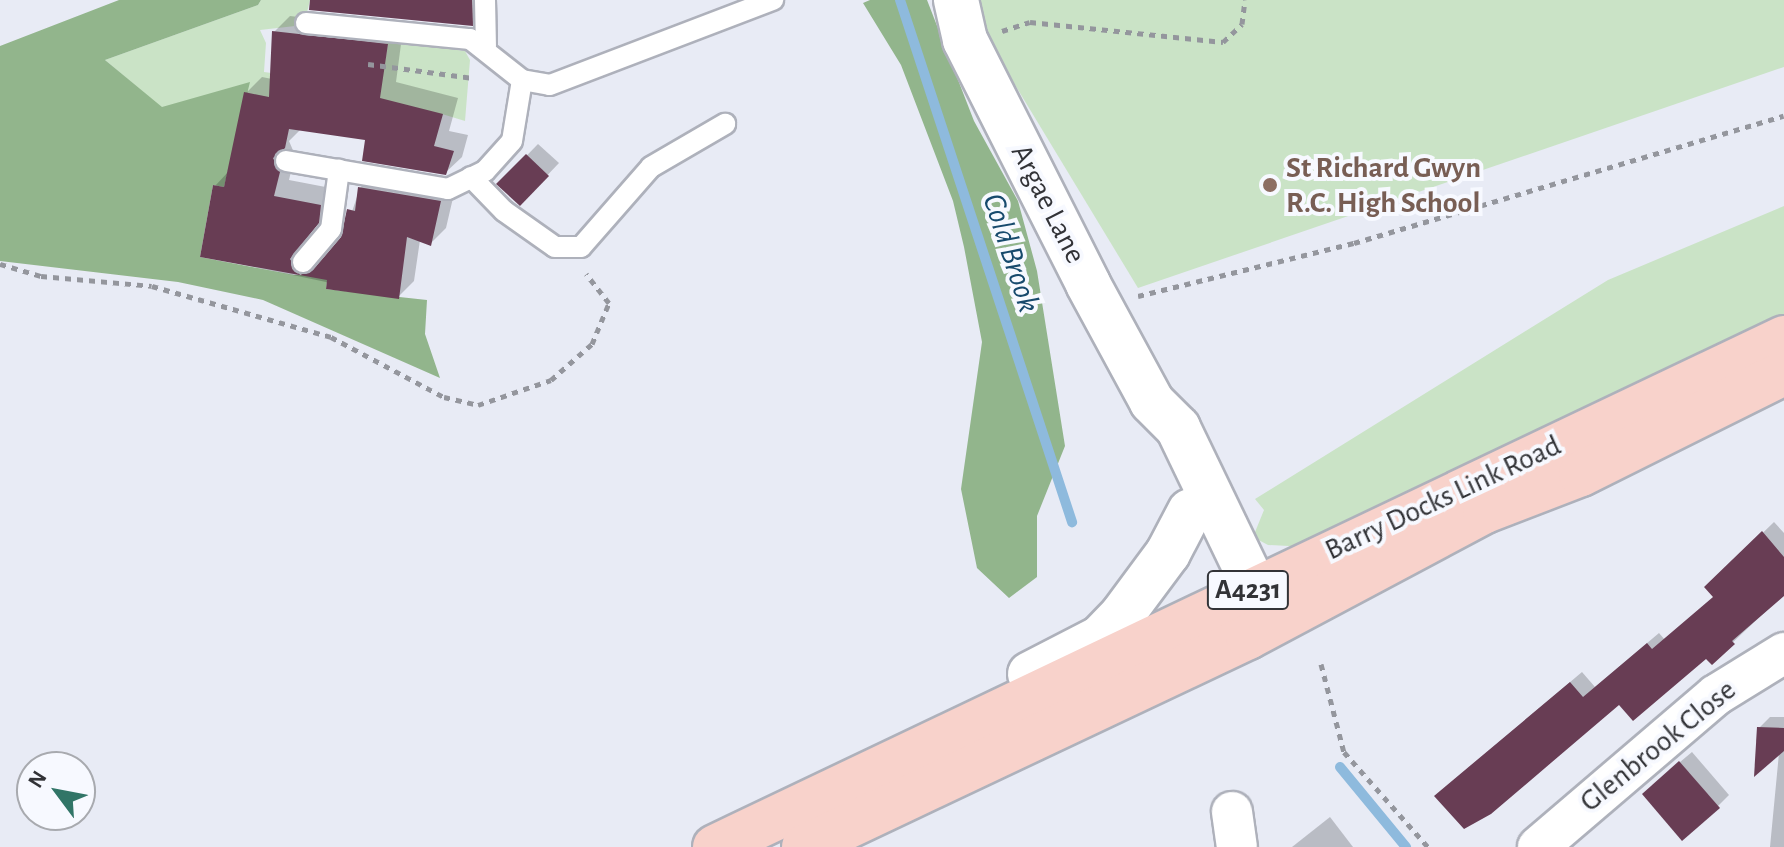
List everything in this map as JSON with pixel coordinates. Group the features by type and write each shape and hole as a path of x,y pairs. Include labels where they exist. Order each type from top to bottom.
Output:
{"main road":[{"name":"Barry Docks Link Road","path":"804,847 1132,693 1251,610 1784,338"},
{"name":"Barry Docks Link Road","path":"721,846 861,773 1485,511 1581,474 1784,373"}],"street":[{"name":"Argae Lane","path":"956,0 968,45 1088,284 1152,402 1178,428 1251,610"},
{"name":"Argae Lane","path":"1152,402 1158,439 1190,511 1251,610"},
{"path":"861,773 894,738 1100,638 1139,597 1190,511"},
{"name":"Glenbrook Close","path":"1538,847 1716,695 1784,653"},
{"path":"848,847 1078,739 1132,693"}],"lane":[{"path":"485,0 486,46"},
{"path":"306,23 470,39 486,46 515,74 550,85 773,0"},
{"path":"286,161 448,189 485,171 512,141 515,74"},
{"path":"471,177 504,211 555,247 581,247 651,167 725,124"},
{"path":"303,262 331,229 339,170"}],"path":[{"path":"968,45 1030,22 1223,42 1242,24 1245,0"},
{"path":"368,64 472,78 515,74"},
{"path":"1088,284 1142,297 1354,243 1784,116"},
{"path":"0,264 41,276 152,286 331,337 444,397 478,405 551,380 592,344 609,303 567,247"},
{"path":"1321,664 1344,752 1428,847"}],"green space":[{"path":"119,0 261,0 258,5 105,60 162,107 250,82 224,187 213,185 200,257 294,275 328,275 326,289 427,300 425,334 440,378 263,300 178,282 0,261 0,46"},
{"path":"261,0 310,0 304,25 260,30 266,43 264,72 293,76 310,121 244,92 249,83 162,108 105,60 258,5"},
{"path":"870,0 927,0 974,121 1018,201 1037,271 1065,446 1037,516 1037,577 1009,598 977,568 961,489 982,342 964,247 953,201 901,65 863,3"},
{"name":"St Richard Gwyn R.C. High School","path":"980,0 1784,0 1784,67 1138,288 986,37"},
{"path":"371,38 465,51 470,60 465,121 442,114 359,122 368,61 385,63 388,44"},
{"path":"1784,206 1784,326 1308,547 1268,545 1253,537 1264,510 1255,499 1608,280"}],"building":[{"path":"310,0 472,0 473,26 309,10"},
{"path":"272,31 388,44 380,98 443,114 434,146 454,151 446,175 362,161 365,140 289,129 285,148 273,158 280,172 274,196 321,205 319,223 290,259 300,275 313,270 341,237 347,209 355,211 358,187 441,201 431,246 407,237 399,299 326,289 327,280 200,257 213,185 224,187 244,92 269,97"},
{"path":"526,154 549,176 520,206 496,184"},
{"path":"1762,531 1784,557 1784,596 1732,641 1735,644 1712,665 1706,659 1633,721 1619,705 1491,814 1464,829 1434,796 1570,682 1583,697 1647,643 1652,649 1713,597 1704,587"},
{"path":"1757,727 1784,728 1784,751 1754,777"},
{"path":"1679,761 1720,808 1682,841 1642,794"}],"waterway":[{"name":"Cold Brook","path":"900,0 1072,522"},
{"name":"Cold Brook","path":"1340,767 1406,847"}],"place":[{"name":"St Richard Gwyn R.C. High School","path":"1270,185"}]}
